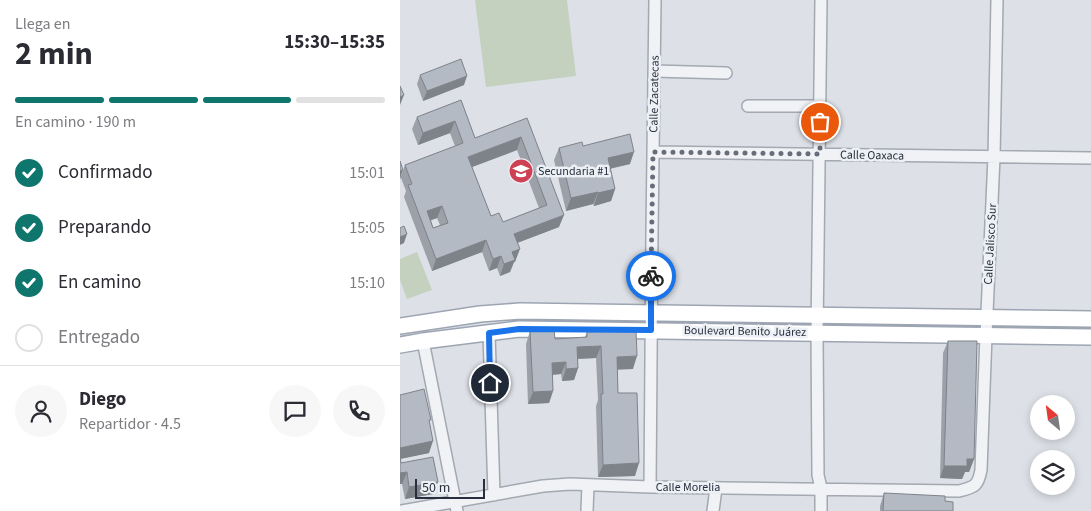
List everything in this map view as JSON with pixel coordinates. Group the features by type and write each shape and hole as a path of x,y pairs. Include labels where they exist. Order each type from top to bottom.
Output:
{"main road":[{"name":"Boulevard Benito Juárez","path":"400,326 480,314 520,311 1091,319"},
{"name":"Boulevard Benito Juárez","path":"400,345 519,329 1091,337"}],"street":[{"name":"Calle Zacatecas","path":"650,487 656,0"},
{"path":"821,0 818,316 818,474 821,488 821,511"},
{"name":"Calle Jalisco Sur","path":"975,485 980,480 982,470 994,157 997,0"},
{"path":"654,71 726,73"},
{"path":"748,106 820,106"},
{"name":"Calle Oaxaca","path":"653,152 1091,158"},
{"path":"489,333 494,495"},
{"path":"423,341 456,506"},
{"name":"Calle Morelia","path":"402,511 456,506 494,495 543,486 570,484 650,487 960,490 975,485"},
{"path":"587,511 588,485"},
{"path":"714,511 716,488"}],"green space":[{"path":"475,0 567,0 576,76 486,87"},
{"path":"417,252 432,290 407,299 400,280 400,259"}],"building":[{"path":"461,59 467,76 427,91 420,75"},
{"path":"400,86 404,95 400,97"},
{"path":"461,100 475,138 527,118 564,215 514,234 520,249 512,252 515,260 504,264 501,256 493,259 486,240 436,259 408,185 412,184 405,165 463,143 455,121 423,133 417,117","holes":["521,137 547,205 503,222 499,213 491,216 468,157","442,206 448,223 433,228 427,211"]},
{"path":"630,134 634,152 608,158 615,189 571,198 559,148 582,142 583,146"},
{"path":"404,226 407,234 400,237 400,228"},
{"path":"554,330 555,339 587,337 587,332 636,330 637,356 617,357 618,393 637,393 639,463 603,465 601,346 577,347 578,368 566,369 566,362 552,363 553,391 533,392 530,331"},
{"path":"948,341 977,341 974,459 967,459 967,466 944,466"},
{"path":"424,389 431,420 429,420 433,441 400,448 400,395"},
{"path":"400,456 401,463 433,457 438,482 409,487 407,472 400,473"},
{"path":"884,493 945,496 945,501 953,502 953,511 883,511"}],"way so far":[{"path":"651,276 653,152 820,154 820,122"}],"place":[{"name":"Secundaria #1","path":"521,171"}],"route":[{"path":"490,383 489,333 519,329 651,330 651,276"}]}
